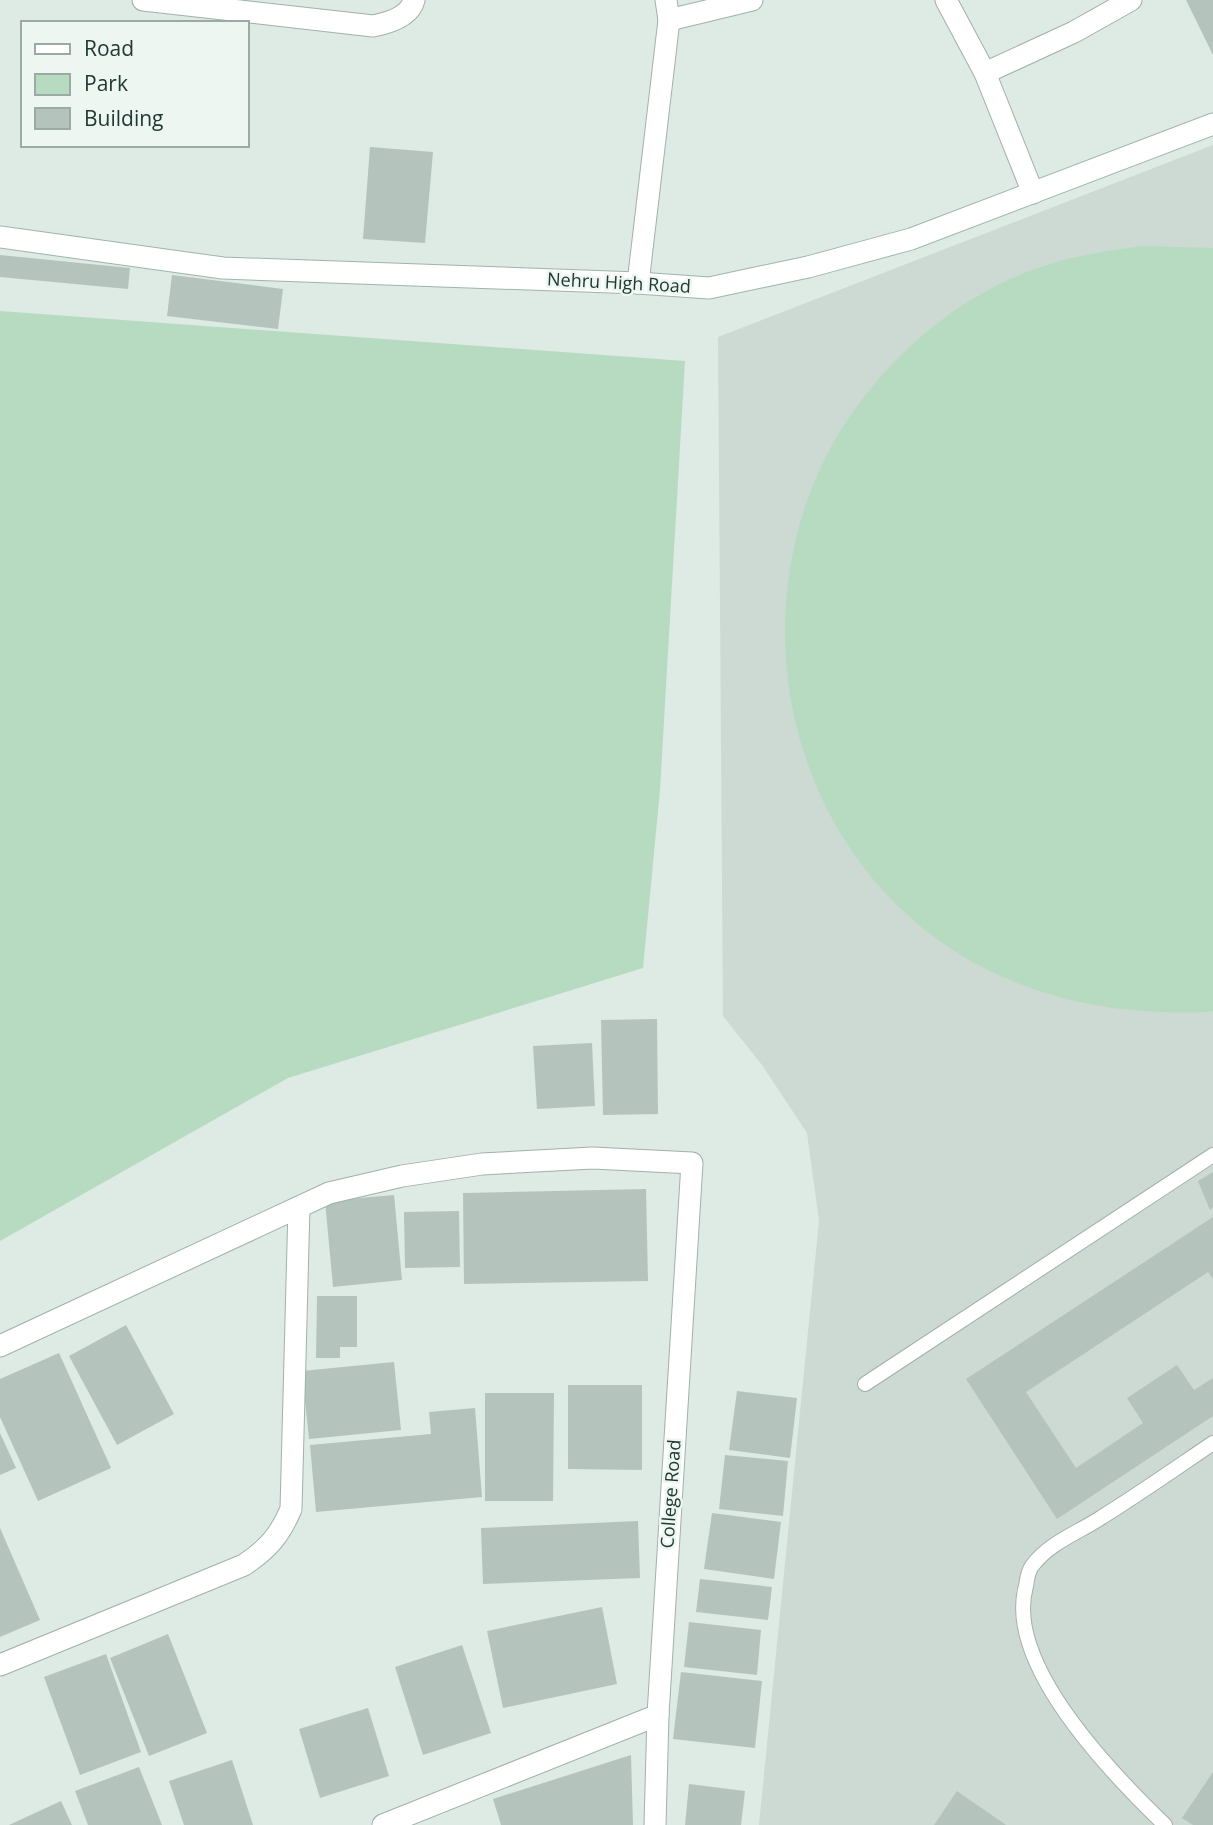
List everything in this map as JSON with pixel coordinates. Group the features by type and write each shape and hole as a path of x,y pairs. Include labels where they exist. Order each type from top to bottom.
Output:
{"street":[{"path":"143,0 373,26 393,21 412,6 414,0"},
{"path":"638,283 667,10 752,0"},
{"path":"946,0 985,73 1032,193"},
{"path":"985,73 1074,32 1130,0"},
{"name":"Nehru High Road","path":"0,237 223,268 709,288 807,267 911,239 1213,124"},
{"name":"College Road","path":"299,1207 329,1193 402,1176 482,1164 593,1158 692,1163 658,1715 655,1825"},
{"path":"0,1346 299,1207 291,1509 280,1533 265,1551 244,1565 0,1664"},
{"path":"383,1825 658,1715"}],"lane":[{"path":"865,1384 1213,1155"},
{"path":"1165,1825 1112,1773 1045,1682 1021,1623 1022,1599 1031,1568 1053,1545 1099,1519 1213,1443"}],"shaded area":[{"path":"1213,145 1213,1825 759,1825 819,1221 807,1133 762,1065 723,1016 718,337"}],"green space":[{"path":"1144,246 1213,248 1213,1011 1208,1012 1120,1009 1036,990 982,967 910,917 853,853 814,780 791,699 785,616 797,532 828,453 877,381 935,325 1003,282 1064,260"},
{"path":"0,311 685,361 660,790 643,968 288,1078 0,1241"}],"building":[{"path":"1186,0 1213,0 1213,55"},
{"path":"370,147 433,152 425,243 363,239"},
{"path":"0,255 130,268 128,289 0,277"},
{"path":"172,275 283,289 278,329 167,316"},
{"path":"657,1019 658,1114 603,1115 601,1020"},
{"path":"592,1043 595,1106 537,1109 533,1046"},
{"path":"1213,1172 1213,1207 1210,1210 1198,1181"},
{"path":"646,1189 648,1281 464,1284 463,1193"},
{"path":"394,1195 402,1280 333,1287 325,1201"},
{"path":"459,1211 460,1267 405,1268 404,1212"},
{"path":"1213,1217 1213,1279 1208,1272 1026,1392 1076,1468 1143,1423 1127,1398 1177,1365 1194,1390 1213,1378 1213,1416 1057,1519 966,1379"},
{"path":"317,1296 357,1296 357,1347 340,1347 340,1358 316,1358"},
{"path":"126,1325 174,1414 117,1445 69,1356"},
{"path":"59,1353 111,1468 38,1501 0,1417 0,1379"},
{"path":"394,1362 401,1430 309,1439 302,1371"},
{"path":"568,1385 642,1385 642,1470 568,1469"},
{"path":"737,1391 797,1398 790,1458 729,1450"},
{"path":"485,1393 554,1393 553,1501 485,1501"},
{"path":"475,1408 482,1497 316,1512 310,1445 431,1434 429,1412"},
{"path":"0,1433 16,1468 0,1475"},
{"path":"725,1455 788,1461 783,1516 719,1509"},
{"path":"712,1513 781,1522 774,1579 704,1569"},
{"path":"638,1521 640,1578 483,1584 481,1528"},
{"path":"0,1528 40,1620 0,1637"},
{"path":"700,1579 772,1587 768,1620 696,1612"},
{"path":"602,1607 617,1684 503,1708 487,1631"},
{"path":"689,1622 761,1630 757,1675 684,1667"},
{"path":"168,1634 207,1733 149,1756 110,1658"},
{"path":"462,1645 491,1733 423,1755 395,1667"},
{"path":"106,1654 141,1752 80,1775 44,1677"},
{"path":"681,1672 762,1681 755,1748 673,1739"},
{"path":"368,1708 389,1776 320,1798 299,1729"},
{"path":"631,1755 633,1825 501,1825 493,1799"},
{"path":"232,1760 253,1825 184,1825 169,1781"},
{"path":"139,1767 162,1825 88,1825 75,1791"},
{"path":"1213,1772 1213,1825 1193,1825 1182,1818"},
{"path":"689,1784 745,1791 741,1825 685,1825"},
{"path":"957,1791 1006,1825 934,1825"},
{"path":"61,1801 72,1825 9,1825"}]}
